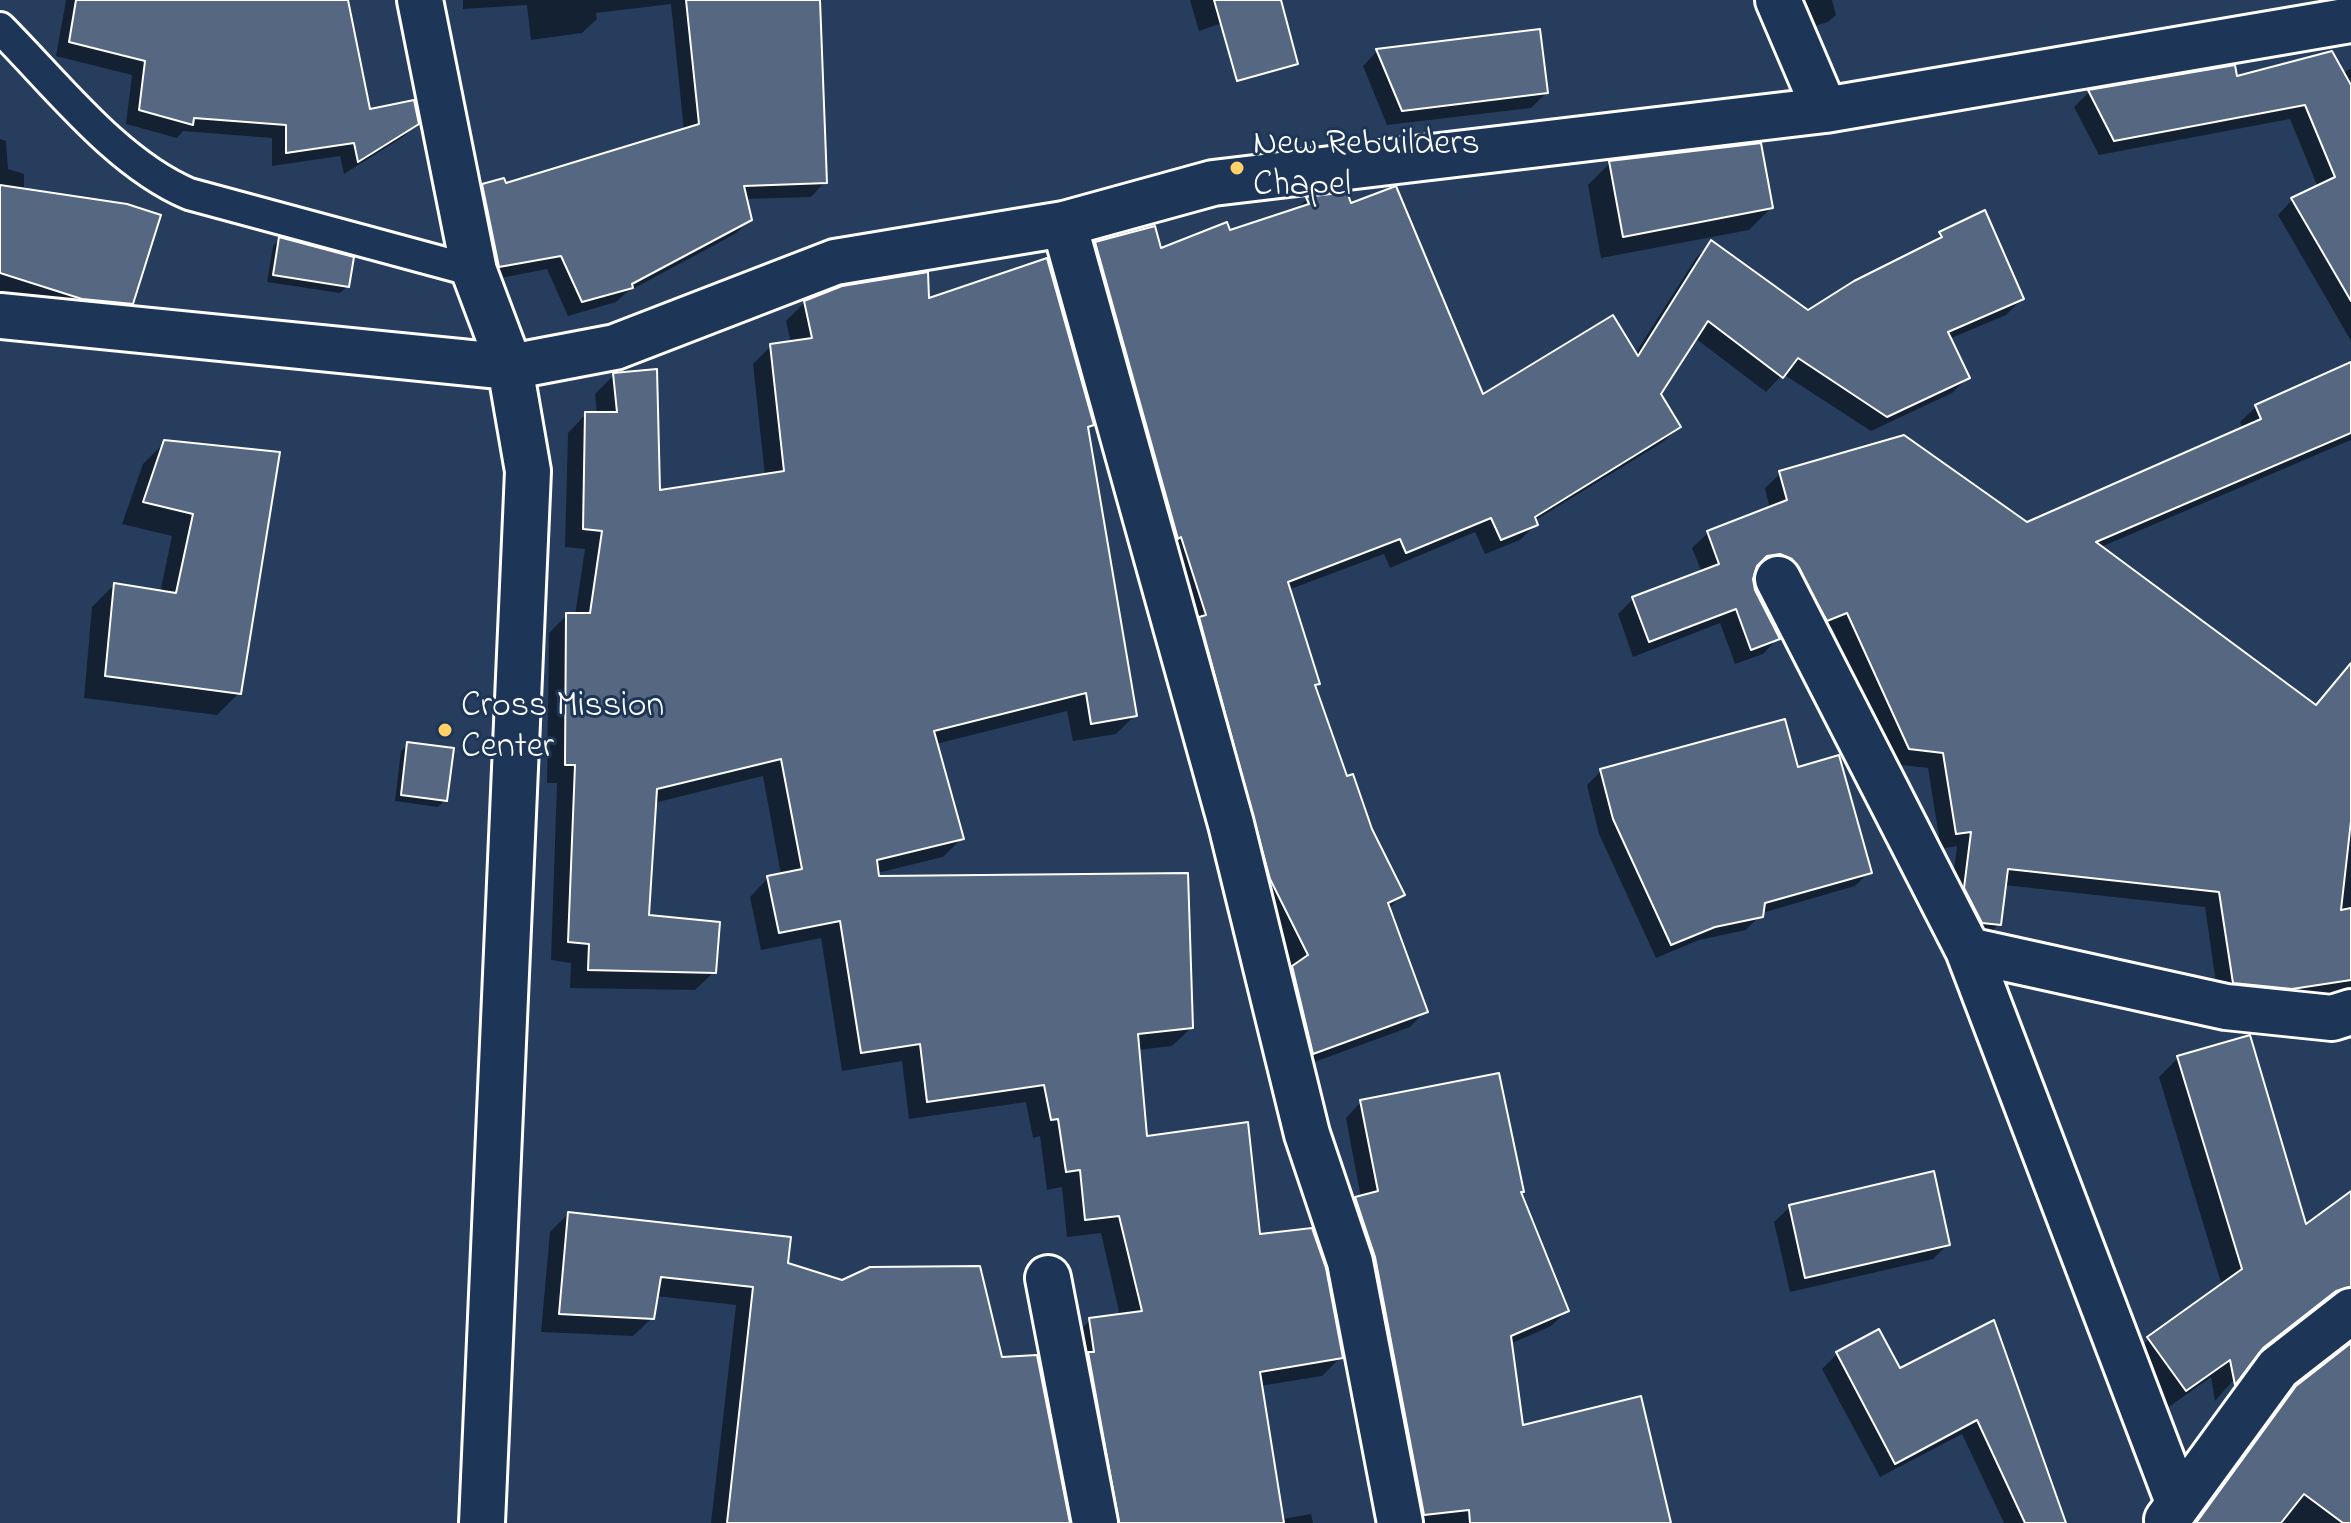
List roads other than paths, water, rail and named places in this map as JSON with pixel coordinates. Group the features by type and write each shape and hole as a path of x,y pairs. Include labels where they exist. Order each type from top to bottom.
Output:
{"street":[{"path":"420,0 474,271 510,367 528,471 482,1523"},
{"path":"1778,0 1825,110"},
{"path":"0,316 510,367 615,347 835,262 1064,224 1213,183 1825,110 2351,20"},
{"path":"1064,224 1231,824 1307,1134 1350,1262 1400,1523"},
{"path":"1778,579 1968,950 2172,1512"},
{"path":"1968,950 2226,1007 2332,1018 2351,1012"},
{"path":"1048,1278 1095,1523"},
{"path":"2172,1512 2278,1368 2351,1311"}],"lane":[{"path":"0,28 130,158 160,181 189,194 474,271"}],"place":[{"name":"New Rebuilders Chapel","path":"1237,168"},
{"name":"Cross Mission Center","path":"445,730"}]}
